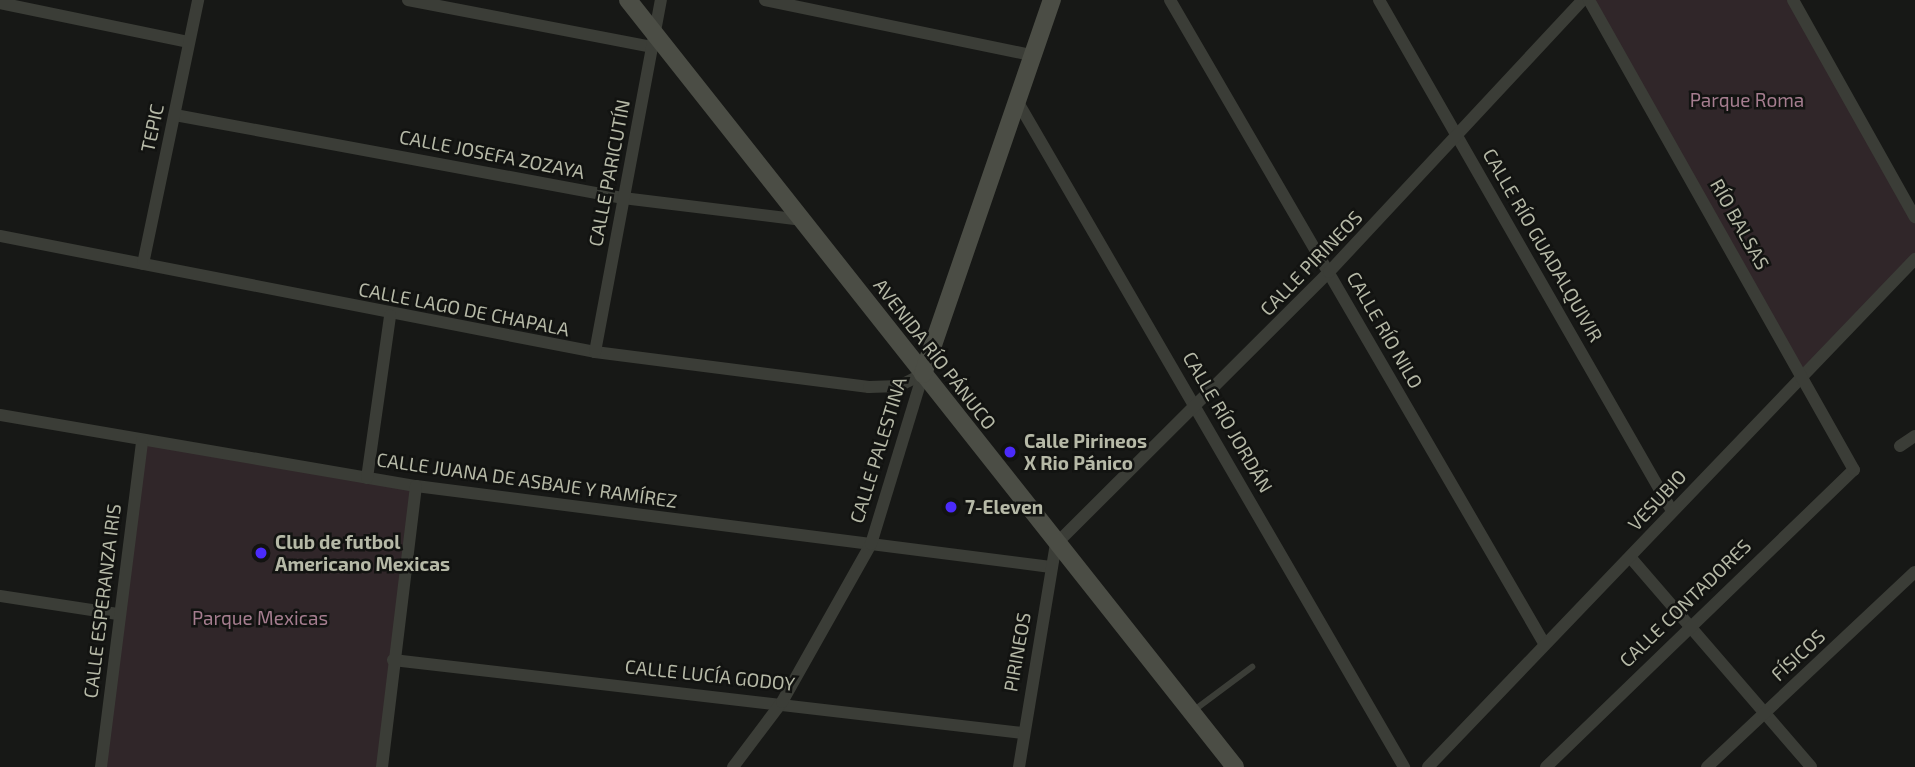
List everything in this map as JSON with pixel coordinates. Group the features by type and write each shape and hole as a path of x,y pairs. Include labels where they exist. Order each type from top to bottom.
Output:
{"street":[{"name":"TEPIC","path":"143,264 198,0"},
{"path":"408,0 653,41"},
{"name":"AVENIDA RÍO PÁNUCO","path":"628,0 653,41 803,220 1056,544 1235,767"},
{"name":"CALLE PARICUTÍN","path":"595,352 661,0"},
{"path":"765,0 1030,55"},
{"name":"CALLE PALESTINA","path":"733,767 782,702 871,544 923,374 1030,55 1052,0"},
{"name":"CALLE RÍO NILO","path":"1170,0 1544,643"},
{"name":"CALLE RÍO GUADALQUIVIR","path":"1379,0 1672,510"},
{"name":"CALLE PIRINEOS","path":"1056,544 1198,406 1459,138 1583,0"},
{"name":"RÍO BALSAS","path":"1590,0 1802,373 1854,470"},
{"path":"1793,0 1915,218"},
{"path":"0,3 189,42"},
{"name":"CALLE RÍO JORDÁN","path":"1016,98 1198,406 1404,767"},
{"name":"CALLE JOSEFA ZOZAYA","path":"175,115 623,198 803,220"},
{"name":"CALLE LAGO DE CHAPALA","path":"0,236 390,316 595,352 869,387 899,386 923,374"},
{"name":"VESUBIO","path":"1428,767 1802,373 1915,259"},
{"path":"367,478 390,316"},
{"name":"CALLE JUANA DE ASBAJE Y RAMÍREZ","path":"0,415 416,486 1051,567"},
{"path":"1900,446 1915,436"},
{"name":"CALLE ESPERANZA IRIS","path":"101,767 118,614 142,441"},
{"name":"CALLE CONTADORES","path":"1546,767 1689,624 1854,470"},
{"path":"382,767 416,486"},
{"name":"PIRINEOS","path":"1019,767 1056,544"},
{"path":"1630,557 1811,767"},
{"name":"FÍSICOS","path":"1707,767 1915,572"},
{"path":"0,596 118,614"},
{"name":"CALLE LUCÍA GODOY","path":"393,660 782,702 1023,733"}],"lane":[{"path":"1191,712 1252,667"}],"green space":[{"name":"Parque Roma","path":"1589,0 1792,0 1915,222 1915,258 1802,373"},
{"name":"Parque Mexicas","path":"142,441 416,486 382,767 101,767"}],"place":[{"name":"Calle Pirineos X Rio Pánico","path":"1010,452"},
{"name":"7-Eleven","path":"951,507"},
{"name":"Club de futbol Americano Mexicas","path":"261,553"}]}
